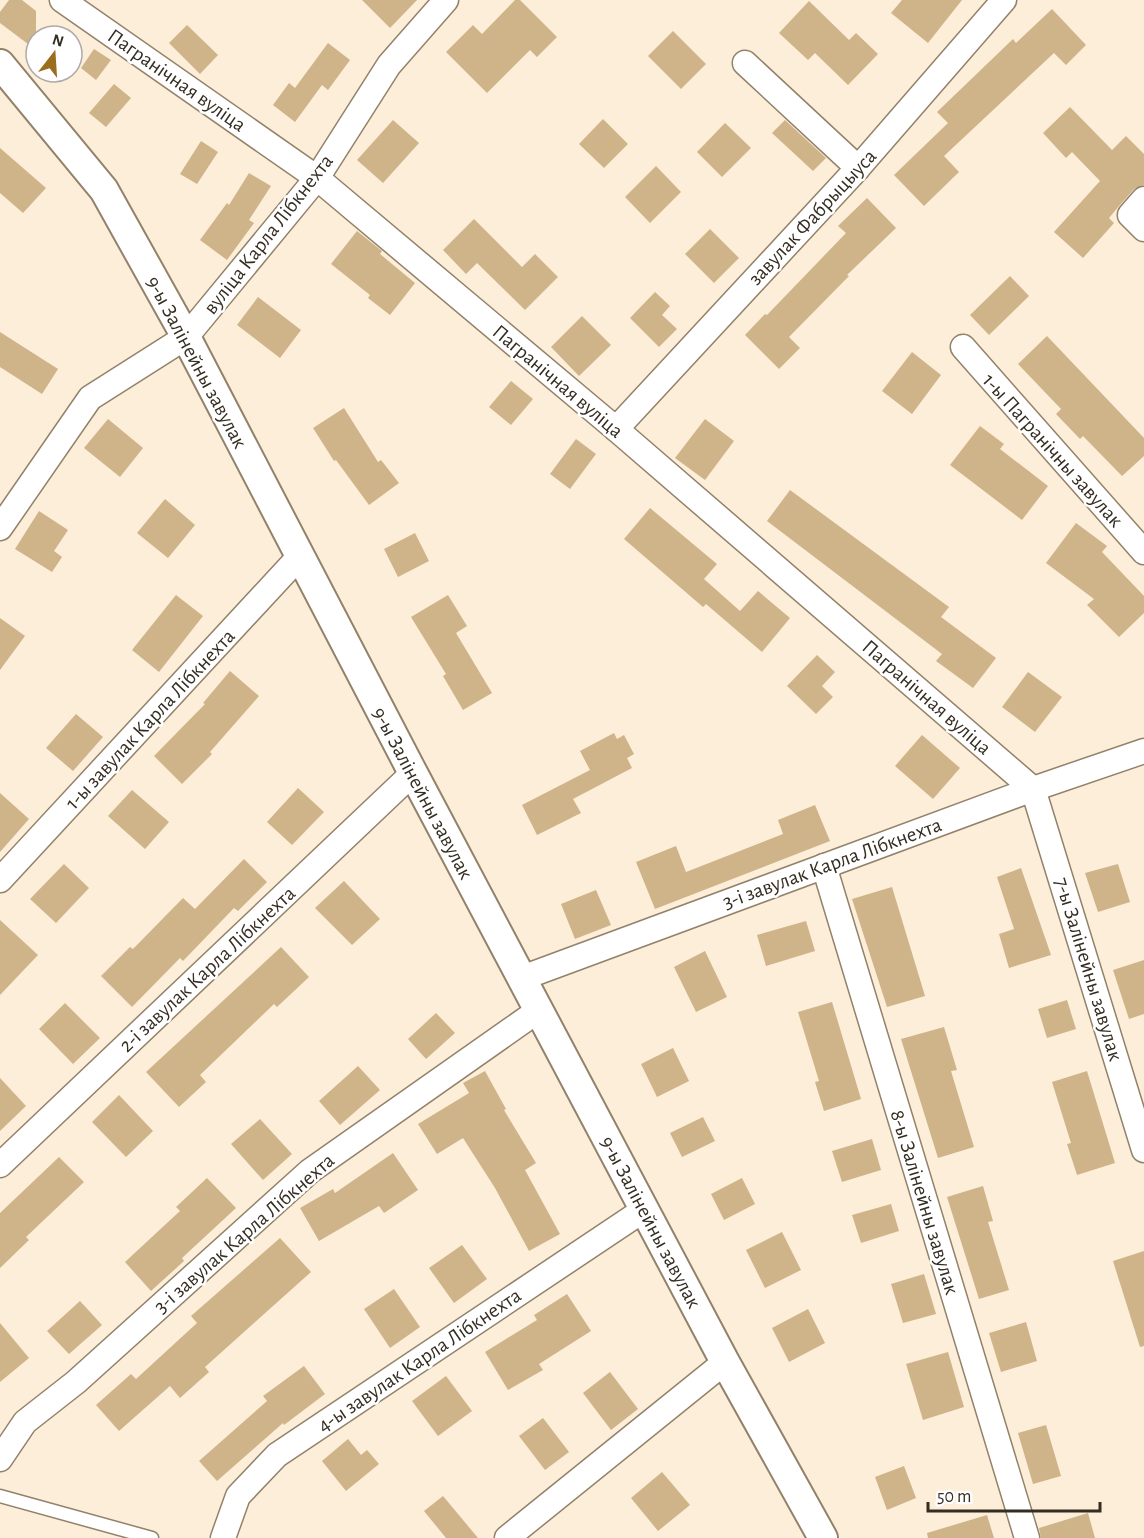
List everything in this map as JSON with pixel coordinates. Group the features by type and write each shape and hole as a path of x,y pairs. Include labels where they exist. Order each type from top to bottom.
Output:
{"street":[{"name":"Пагранічная вуліца","path":"62,0 317,178 616,429 1034,789"},
{"name":"вуліца Карла Лібкнехта","path":"0,528 90,398 186,337 317,178 389,65 446,0"},
{"name":"завулак Фабрыцыуса","path":"616,429 858,168 1004,0"},
{"path":"746,63 858,168"},
{"name":"9-ы Залінейны завулак","path":"0,64 104,190 186,337 299,557 725,1362 823,1538"},
{"path":"1144,199 1131,215 1144,229"},
{"name":"1-ы Пагранічны завулак","path":"963,347 1144,552"},
{"name":"1-ы завулак Карла Лібкнехта","path":"0,880 299,557"},
{"name":"3-і завулак Карла Лібкнехта","path":"522,978 1034,789 1144,751"},
{"name":"2-і завулак Карла Лібкнехта","path":"0,1165 413,773"},
{"name":"7-ы Залінейны завулак","path":"1034,789 1144,1150"},
{"name":"8-ы Залінейны завулак","path":"824,866 1027,1538"},
{"name":"3-і завулак Карла Лібкнехта","path":"0,1460 25,1422 76,1382 310,1171 539,1010"},
{"name":"4-ы завулак Карла Лібкнехта","path":"223,1538 237,1496 278,1455 645,1209"},
{"path":"507,1538 725,1362"}],"lane":[{"path":"0,1496 152,1538"}],"building":[{"path":"9,0 22,0 36,11 36,24 24,24 24,41 0,23 0,12"},
{"path":"362,0 417,0 390,28"},
{"path":"515,0 520,0 557,37 537,57 530,50 487,93 446,52 473,25 482,34"},
{"path":"902,0 962,0 928,43 891,13"},
{"path":"809,1 849,40 856,33 878,54 848,85 815,53 808,60 779,33"},
{"path":"1052,9 1086,45 1066,65 1054,53 944,156 959,172 924,206 894,175 948,123 937,112 1013,39 1016,43"},
{"path":"187,25 218,55 200,74 169,43"},
{"path":"673,31 706,64 681,89 648,56"},
{"path":"328,43 350,60 328,90 322,85 295,122 273,105 289,83 295,88"},
{"path":"94,49 111,60 96,80 84,70 84,64"},
{"path":"114,84 131,98 106,127 89,113"},
{"path":"1070,107 1112,150 1126,136 1144,154 1144,185 1134,189 1119,206 1109,218 1114,223 1083,258 1054,232 1100,181 1072,152 1066,158 1043,133"},
{"path":"603,119 628,144 604,168 579,144"},
{"path":"393,120 419,143 383,183 357,160"},
{"path":"785,120 826,158 813,171 772,133"},
{"path":"725,123 751,148 722,177 697,152"},
{"path":"201,141 218,152 197,184 180,174"},
{"path":"0,148 46,188 23,213 0,193"},
{"path":"656,166 681,192 650,223 625,197"},
{"path":"249,173 271,186 249,220 254,223 227,260 200,240 227,203 229,205"},
{"path":"867,198 896,228 847,275 849,276 789,337 800,348 779,369 745,335 846,233 838,226"},
{"path":"474,219 522,267 535,254 558,277 525,310 477,263 466,274 443,250"},
{"path":"710,229 739,258 714,283 685,254"},
{"path":"357,231 415,283 390,315 368,298 370,295 331,264"},
{"path":"1010,276 1029,296 989,335 970,315"},
{"path":"655,292 670,306 662,315 677,329 659,347 630,318"},
{"path":"258,297 301,330 280,358 237,325"},
{"path":"582,316 611,345 579,376 551,347"},
{"path":"0,332 58,369 42,394 0,367"},
{"path":"1047,336 1144,438 1144,456 1122,476 1083,436 1080,439 1056,414 1061,409 1018,364"},
{"path":"912,352 941,375 912,414 882,391"},
{"path":"511,381 533,399 511,425 489,407"},
{"path":"344,408 378,462 381,460 399,483 369,505 336,460 334,461 313,428"},
{"path":"108,419 143,448 120,477 84,448"},
{"path":"705,419 734,441 705,480 675,458"},
{"path":"980,426 1004,444 1000,449 1048,486 1022,520 950,465"},
{"path":"576,439 596,454 570,489 550,474"},
{"path":"790,490 949,607 941,617 996,658 973,688 936,661 942,654 767,521"},
{"path":"165,499 195,525 168,558 137,533"},
{"path":"650,508 717,564 704,579 740,611 758,591 790,618 762,652 706,604 703,607 624,539"},
{"path":"39,511 68,530 54,551 62,557 52,572 15,549"},
{"path":"1076,523 1107,546 1102,552 1144,596 1144,613 1119,637 1087,605 1094,599 1046,563"},
{"path":"415,533 429,561 398,577 384,549"},
{"path":"176,595 203,616 159,672 132,650"},
{"path":"448,595 467,626 456,633 492,693 463,710 443,676 446,674 411,617"},
{"path":"0,618 25,636 0,670"},
{"path":"817,655 835,672 822,686 833,697 816,714 787,686"},
{"path":"230,671 259,696 210,752 212,754 182,784 154,756 205,704 203,703"},
{"path":"1028,672 1062,697 1035,732 1002,707"},
{"path":"76,714 103,737 73,771 46,748"},
{"path":"614,733 617,739 624,735 634,754 627,758 632,768 573,799 581,813 537,835 522,805 590,770 580,751"},
{"path":"922,735 960,768 933,799 895,766"},
{"path":"298,788 324,812 292,845 267,822"},
{"path":"132,790 169,822 145,849 108,816"},
{"path":"0,793 29,819 0,852"},
{"path":"815,805 830,841 655,909 636,862 676,846 686,872 783,834 778,820"},
{"path":"244,859 267,882 238,911 234,908 183,961 180,958 132,1007 101,976 130,947 133,949 183,898 195,909"},
{"path":"64,864 89,888 56,923 30,899"},
{"path":"1118,864 1130,902 1098,912 1085,873"},
{"path":"1021,868 1051,955 1009,968 999,934 1014,929 997,877"},
{"path":"344,881 380,919 352,945 315,908"},
{"path":"892,887 925,996 887,1007 852,899"},
{"path":"596,890 611,925 575,939 561,904"},
{"path":"0,920 38,955 0,995"},
{"path":"806,921 815,951 766,966 757,935"},
{"path":"281,947 309,977 277,1007 274,1004 200,1075 206,1082 179,1107 146,1072"},
{"path":"705,951 727,997 696,1012 674,967"},
{"path":"1144,960 1144,1014 1129,1019 1113,970"},
{"path":"1067,1000 1076,1029 1047,1038 1038,1009"},
{"path":"832,1002 861,1099 824,1111 815,1082 819,1081 798,1012"},
{"path":"65,1003 100,1038 73,1064 39,1029"},
{"path":"436,1013 455,1033 426,1059 408,1039"},
{"path":"944,1027 957,1070 951,1071 974,1147 938,1158 901,1039"},
{"path":"673,1048 689,1081 657,1097 641,1064"},
{"path":"358,1066 380,1090 340,1125 319,1101"},
{"path":"485,1071 506,1109 504,1110 536,1163 525,1170 560,1234 529,1251 495,1188 463,1138 437,1154 418,1124 469,1093 463,1083"},
{"path":"1087,1071 1115,1163 1077,1175 1067,1144 1071,1143 1052,1082"},
{"path":"0,1078 26,1106 0,1131"},
{"path":"119,1095 153,1131 126,1157 92,1122"},
{"path":"703,1117 715,1141 682,1157 670,1133"},
{"path":"260,1119 292,1154 263,1180 231,1144"},
{"path":"872,1139 881,1170 842,1182 832,1151"},
{"path":"393,1153 418,1190 384,1213 379,1206 319,1241 300,1208 333,1189 335,1193"},
{"path":"59,1157 84,1182 26,1237 29,1240 0,1268 0,1213"},
{"path":"207,1178 236,1208 182,1258 184,1261 151,1291 125,1262 180,1211 176,1207"},
{"path":"742,1178 755,1204 724,1220 711,1194"},
{"path":"983,1186 993,1221 988,1222 1009,1290 979,1299 947,1197"},
{"path":"891,1204 899,1231 861,1243 852,1215"},
{"path":"782,1232 801,1270 765,1288 746,1250"},
{"path":"280,1238 311,1272 205,1367 209,1372 180,1398 170,1386 119,1431 96,1405 131,1374 136,1379 197,1323 191,1316"},
{"path":"462,1245 487,1279 454,1303 429,1268"},
{"path":"1144,1251 1144,1346 1140,1347 1113,1261"},
{"path":"924,1274 936,1314 903,1323 891,1284"},
{"path":"394,1289 420,1327 390,1348 364,1309"},
{"path":"567,1294 591,1331 539,1364 543,1370 508,1390 485,1352 537,1320 534,1315"},
{"path":"80,1301 102,1325 69,1354 47,1331"},
{"path":"808,1309 825,1343 789,1362 772,1328"},
{"path":"1026,1322 1037,1361 1001,1372 989,1333"},
{"path":"0,1323 29,1358 0,1382"},
{"path":"948,1352 964,1407 923,1420 906,1364"},
{"path":"304,1366 325,1394 284,1425 283,1423 217,1481 199,1461 267,1401 263,1396"},
{"path":"610,1372 638,1409 611,1430 583,1393"},
{"path":"446,1376 472,1411 438,1436 412,1401"},
{"path":"543,1418 569,1452 545,1470 519,1436"},
{"path":"1046,1425 1061,1476 1033,1484 1018,1433"},
{"path":"348,1439 361,1455 367,1450 379,1464 346,1491 322,1461"},
{"path":"904,1466 916,1498 887,1510 875,1477"},
{"path":"662,1472 690,1505 658,1531 631,1498"},
{"path":"443,1496 478,1538 446,1538 424,1511"},
{"path":"1088,1513 1095,1538 1041,1538 1039,1528"},
{"path":"987,1515 994,1538 928,1538 927,1533"}]}
